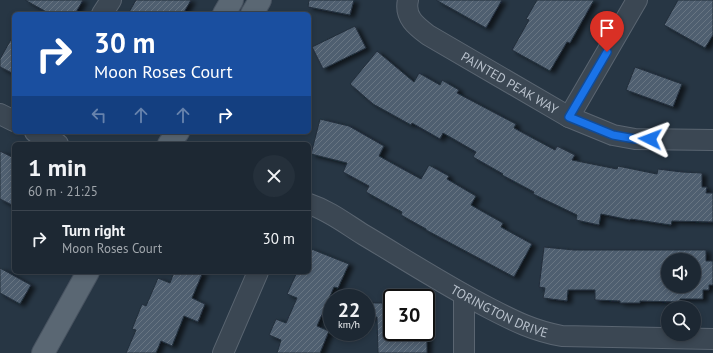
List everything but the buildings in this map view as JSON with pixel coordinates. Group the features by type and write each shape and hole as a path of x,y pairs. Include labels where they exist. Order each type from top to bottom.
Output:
{"main road":[{"path":"225,12 232,0"},
{"path":"253,12 260,0"},
{"path":"43,353 87,274"}],"street":[{"path":"103,12 111,0"},
{"path":"569,117 637,0"},
{"name":"PAINTED PEAK WAY","path":"409,9 417,26 428,35 569,117 613,135 635,139 713,140"},
{"path":"0,114 12,120"},
{"path":"39,134 54,142"},
{"name":"TORINGTON DRIVE","path":"311,205 334,215 354,229 464,295 521,324 544,333 556,335 713,339"},
{"path":"223,353 257,274"},
{"path":"464,295 464,353"}],"route":[{"path":"607,52 569,117 613,135 635,139 650,139"}]}
